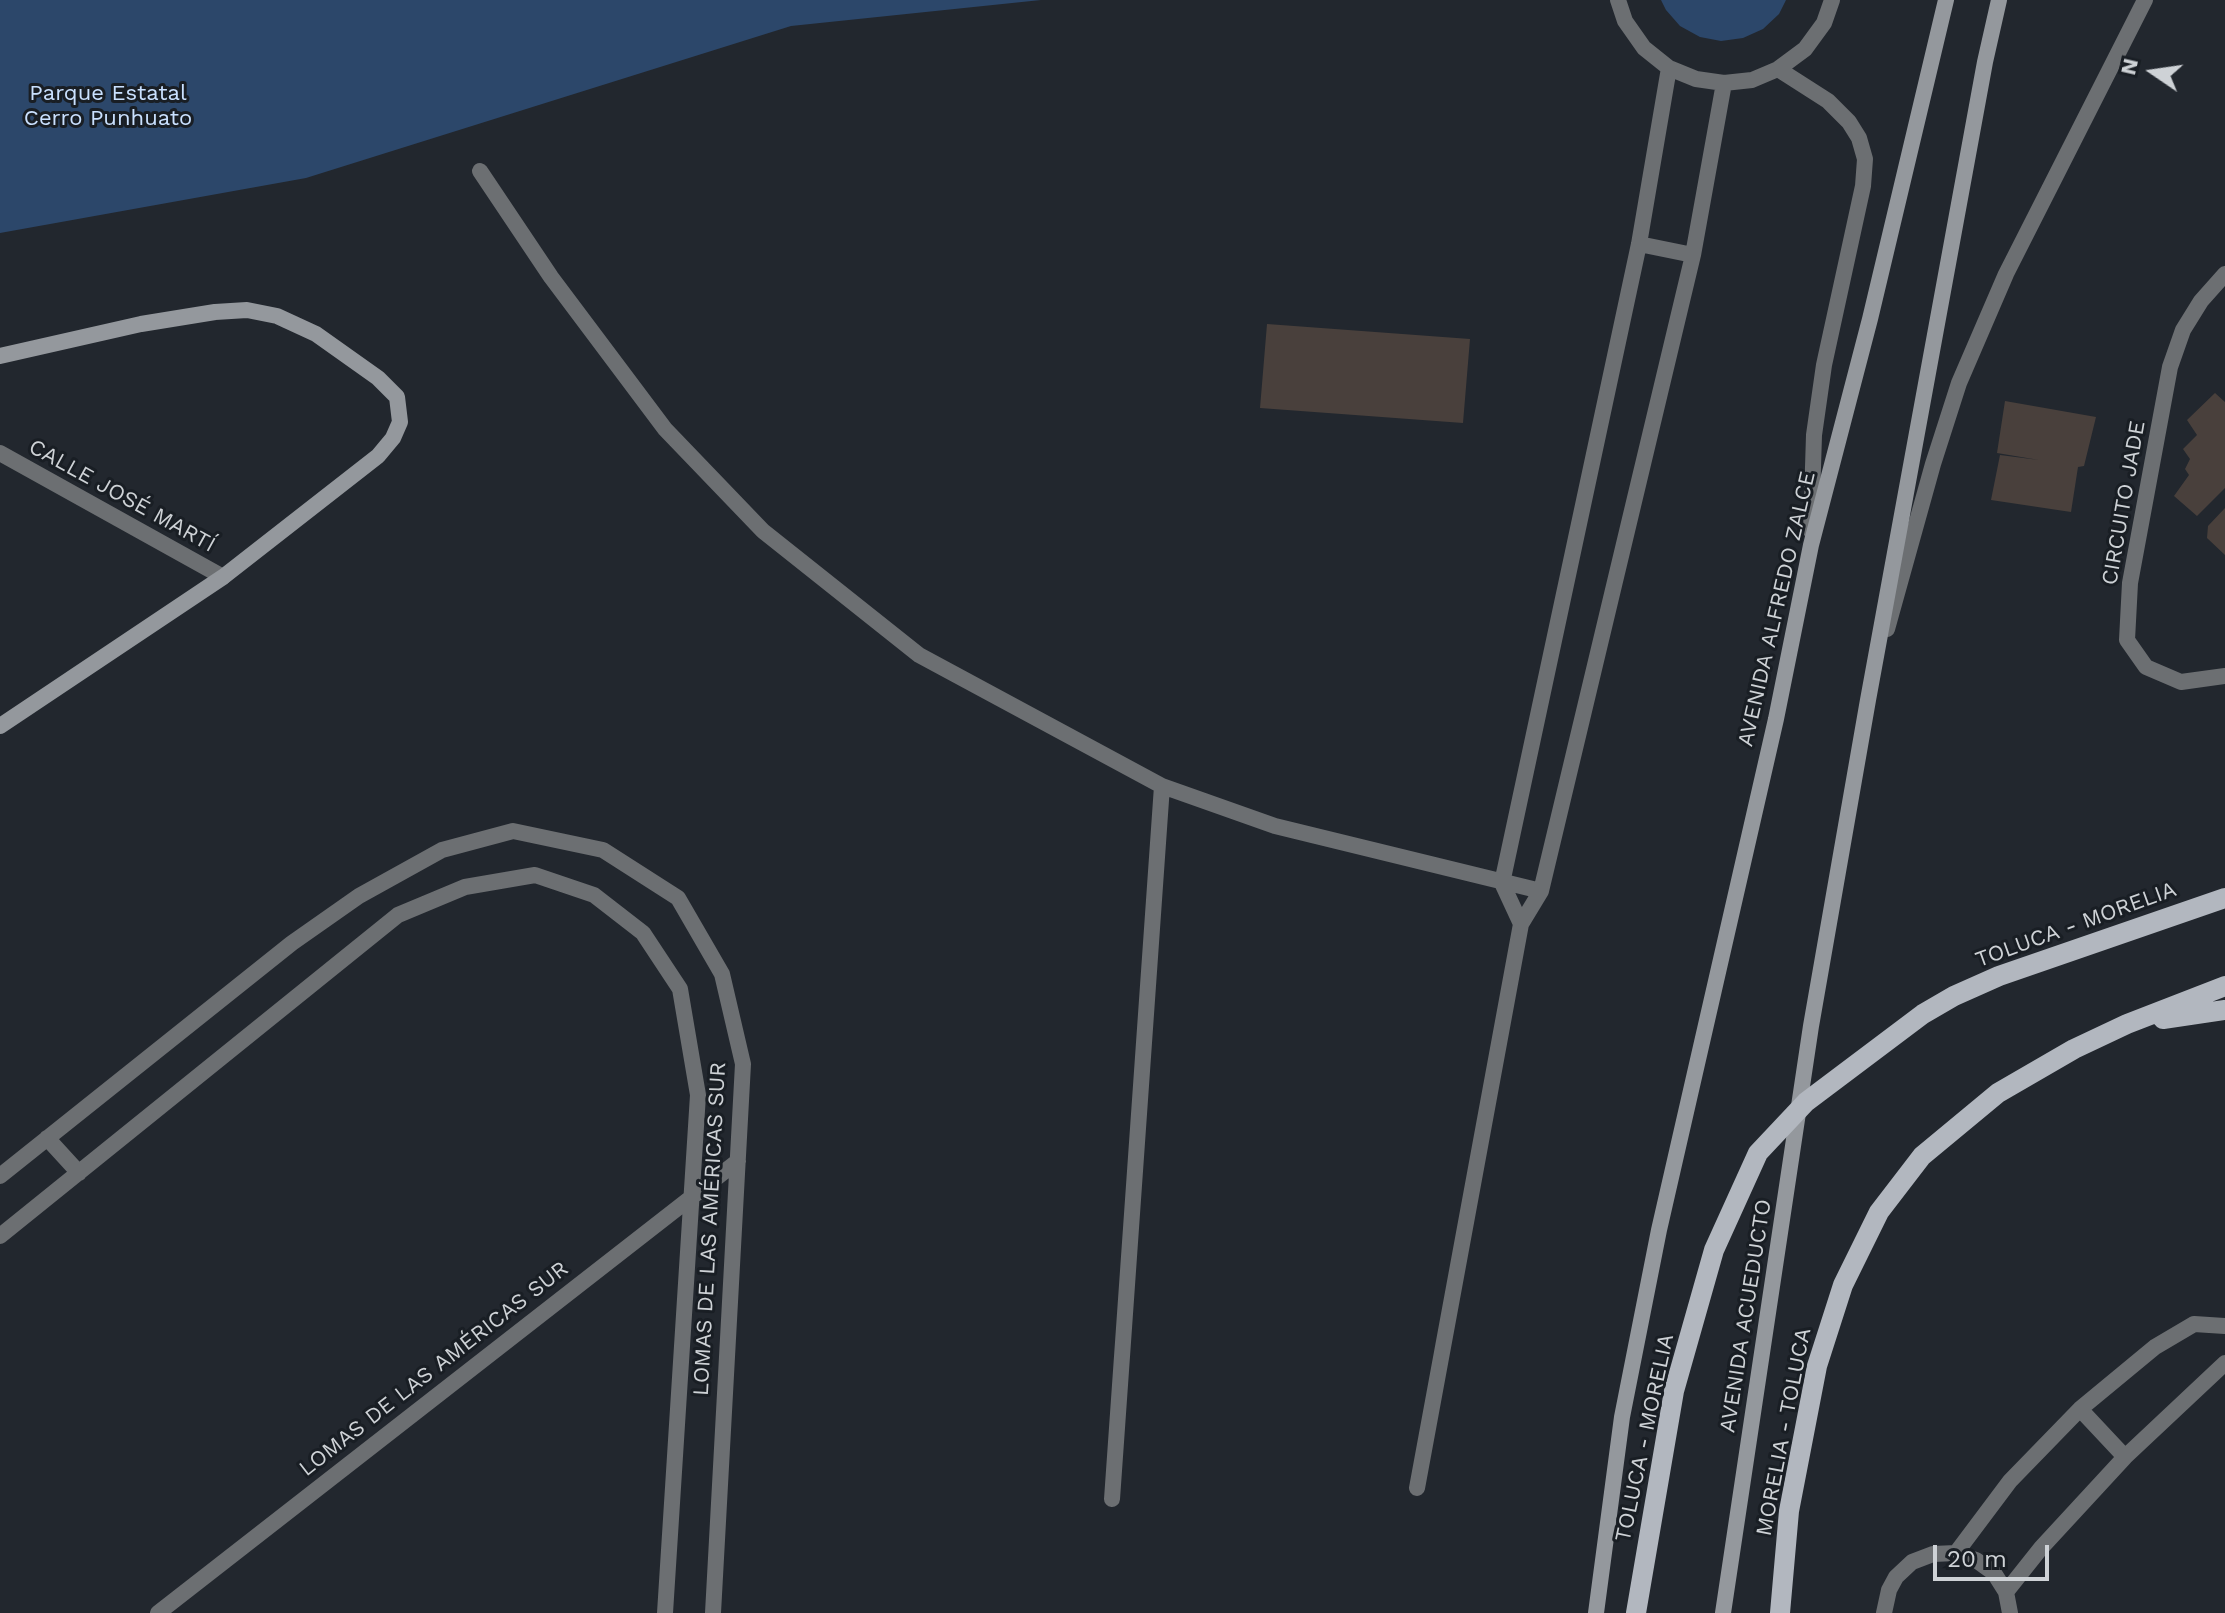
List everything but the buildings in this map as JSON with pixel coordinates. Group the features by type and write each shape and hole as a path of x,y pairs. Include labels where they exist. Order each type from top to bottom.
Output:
{"main road":[{"name":"AVENIDA ALFREDO ZALCE","path":"1596,1613 1622,1417 1659,1230 1776,719 1811,545 1870,319 1946,0"},
{"path":"1868,700 1999,0"},
{"path":"0,356 141,324 247,310 277,316 316,334 378,378 397,397 400,422 393,438 378,456 223,577 0,726"},
{"name":"AVENIDA ACUEDUCTO","path":"1723,1613 1811,1026 1868,700"},
{"name":"TOLUCA - MORELIA","path":"1636,1613 1674,1391 1714,1250 1758,1153 1806,1102 1923,1014 1954,996 1999,976 2225,898"},
{"name":"MORELIA - TOLUCA","path":"1780,1613 1789,1511 1817,1366 1843,1285 1879,1212 1922,1156 1998,1093 2074,1049 2127,1024 2225,986"},
{"path":"2127,1024 2225,1010"}],"street":[{"path":"1618,0 1625,21 1644,48 1669,68 1696,79 1724,83 1752,80 1778,69 1805,49 1824,23 1832,0"},
{"path":"1868,700 1933,464 1959,383 2006,274 2145,0"},
{"path":"1521,924 1502,883 1639,244 1669,68"},
{"path":"1778,69 1828,101 1849,122 1859,138 1865,159 1863,186 1824,365 1814,435 1811,545"},
{"path":"1417,1488 1521,924 1541,891 1693,255 1724,83"},
{"path":"480,171 551,277 665,429 763,531 919,655 1162,786 1275,826 1541,891"},
{"path":"1639,244 1693,255"},
{"name":"CIRCUITO JADE","path":"2225,274 2201,301 2183,330 2170,367 2130,583 2127,640 2146,667 2181,682 2225,676"},
{"name":"CALLE JOSÉ MARTÍ","path":"0,453 223,577"},
{"path":"1112,1499 1162,786"},
{"name":"LOMAS DE LAS AMÉRICAS SUR","path":"0,1176 280,953 359,896 442,850 513,831 603,850 678,898 722,974 743,1064 713,1613"},
{"name":"LOMAS DE LAS AMÉRICAS SUR","path":"0,1236 398,915 465,887 535,875 594,895 643,933 680,989 698,1095 665,1613"},
{"path":"47,1138 79,1173"},
{"name":"LOMAS DE LAS AMÉRICAS SUR","path":"158,1613 738,1161"},
{"path":"1956,1553 2010,1481 2080,1409 2155,1347 2194,1324 2225,1326"},
{"path":"2006,1592 2041,1548 2125,1457 2225,1363"},
{"path":"2080,1409 2125,1457"},
{"path":"1884,1613 1889,1590 1896,1577 1912,1562 1933,1554 1956,1553 1976,1560 1994,1573 2006,1592 2010,1613"}],"green space":[{"name":"Parque Estatal Cerro Punhuato","path":"0,0 1041,0 791,26 306,178 0,233"},
{"path":"1661,0 1786,0 1779,14 1763,29 1743,38 1721,41 1700,37 1680,26"}]}
